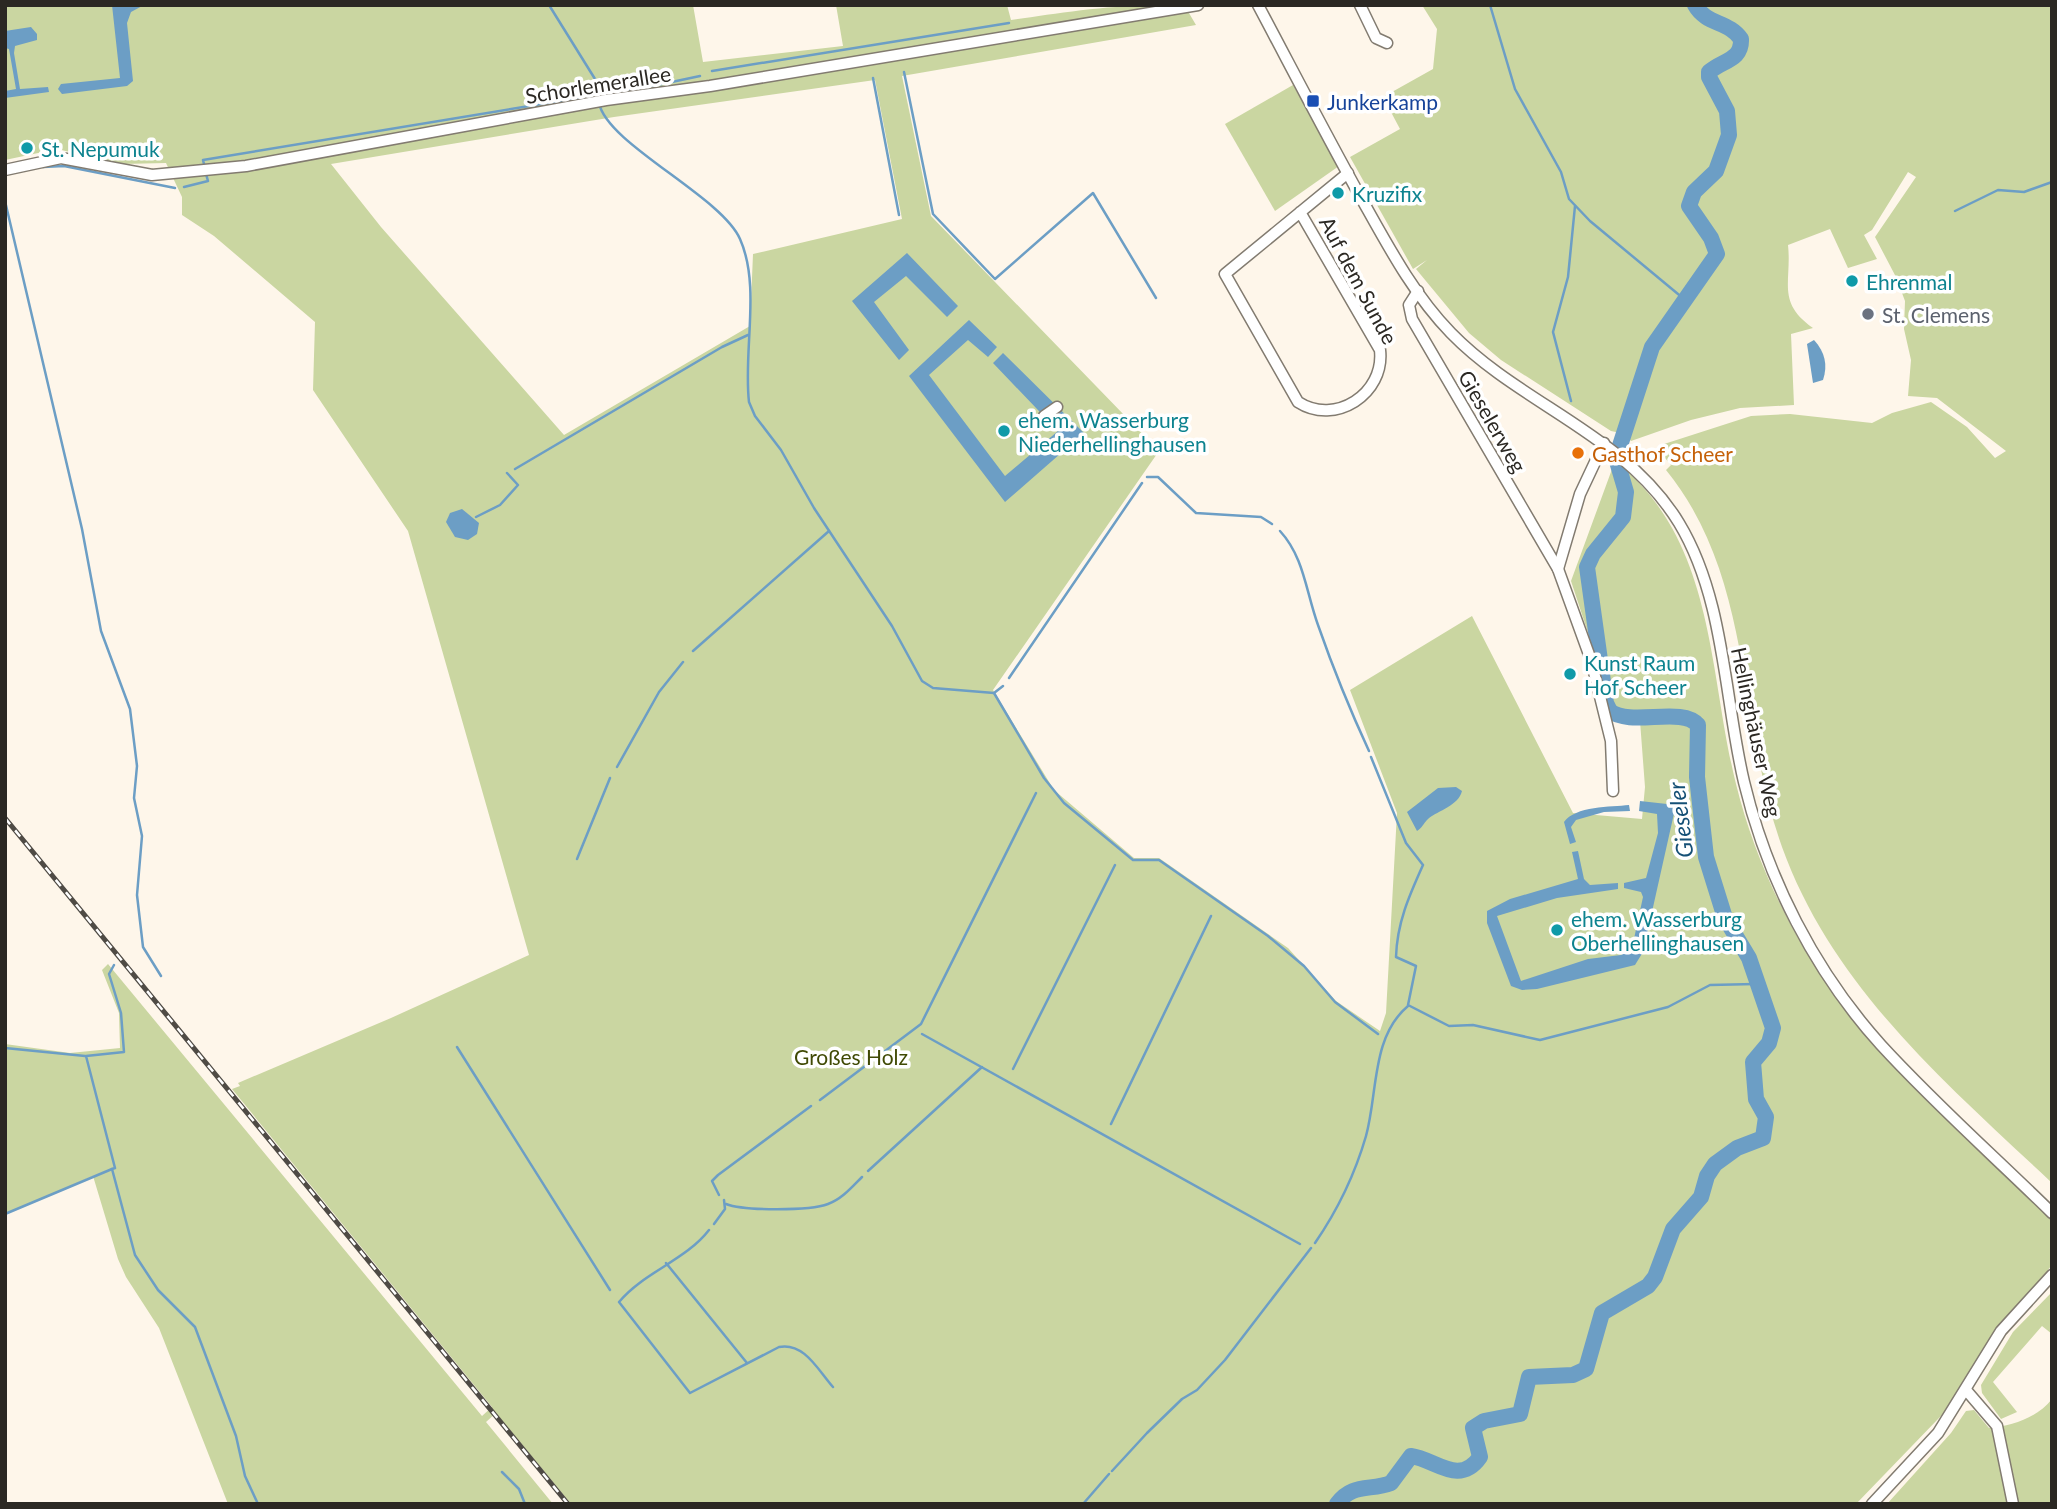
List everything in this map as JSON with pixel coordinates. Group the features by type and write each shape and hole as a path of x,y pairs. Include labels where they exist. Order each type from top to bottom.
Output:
{"street":[{"name":"Schorlemerallee","path":"5,170 61,158 152,175 205,172 592,102 710,86 1198,5"},
{"name":"Hellinghäuser Weg","path":"1258,5 1398,264 1449,331 1486,365 1626,459 1653,486 1679,523 1696,557 1711,608 1744,782 1760,838 1782,893 1809,946 1844,998 1880,1044 2052,1213"},
{"path":"1360,5 1376,38 1387,43"},
{"path":"1300,212 1348,173"},
{"name":"Auf dem Sunde","path":"1300,212 1380,350 1380,372 1375,385 1339,408 1327,411 1306,407 1297,402 1225,274 1300,212"},
{"name":"Gieselerweg","path":"1418,291 1409,305 1412,319 1558,569 1591,660 1611,741 1613,791"},
{"path":"1044,416 1056,407"},
{"path":"1558,569 1580,494 1607,445"},
{"path":"1872,1504 1938,1433 2001,1331 2052,1275"},
{"path":"1966,1390 1997,1426 2012,1504"}],"green space":[{"name":"Großes Holz","path":"5,5 693,5 703,62 843,46 836,5 1007,5 1011,20 1122,6 1186,8 1196,25 902,76 931,216 1159,451 993,690 1054,790 1134,858 1159,858 1288,948 1336,1001 1380,1031 1386,1013 1397,813 1350,690 1472,616 1573,813 1642,819 1645,787 1640,721 1612,719 1604,705 1596,657 1571,581 1615,461 1648,493 1673,529 1690,568 1703,610 1727,741 1746,821 1792,927 1817,969 1877,1046 1945,1117 2052,1218 2052,1265 2024,1299 1966,1390 1856,1504 571,1504 496,1413 486,1422 553,1504 228,1504 159,1328 126,1277 118,1259 93,1176 5,1214 5,1044 70,1053 120,1048 119,1013 102,970 108,964 482,1416 492,1407 232,1089 240,1086 238,1083 391,1018 529,955 408,531 313,390 315,322 214,236 182,215 182,197 166,163 122,164 57,149 5,160","holes":["875,80 902,219 753,254 750,326 564,435 381,227 331,164 614,117"]},
{"path":"1422,5 2052,5 2052,1183 1933,1070 1896,1030 1862,989 1831,945 1804,898 1782,847 1768,799 1730,604 1715,557 1694,512 1666,470 1671,465 1665,458 1659,462 1652,453 1661,445 1751,416 1790,414 1872,423 1892,413 1931,402 1967,427 1995,458 2006,451 1937,398 1908,396 1911,360 1904,329 1905,301 1875,237 1916,177 1908,172 1872,230 1864,235 1877,259 1848,268 1830,229 1788,245 1790,300 1801,318 1813,328 1791,334 1794,405 1740,408 1691,420 1631,441 1625,434 1611,431 1501,360 1469,333 1416,269 1427,260 1413,269 1350,157 1400,129 1383,97 1433,69 1437,29"},
{"path":"1293,85 1339,166 1275,211 1225,124"},
{"path":"2052,1292 2052,1334 2042,1326 1993,1382 2017,1412 2001,1419 1982,1393 1981,1385 2013,1332"},
{"path":"2052,1399 2052,1504 1887,1504 1951,1433 1966,1411 1974,1410 1989,1428 1998,1427 2032,1416"}],"water":[{"path":"112,5 144,5 131,12 127,23 133,81 127,86 62,94 58,89 61,84 120,78"},
{"path":"31,27 37,34 37,40 15,46 20,89 48,87 49,92 5,98 5,91 16,89 9,49 5,48 5,31"},
{"path":"907,253 958,306 947,317 906,276 874,302 909,350 899,360 852,301"},
{"path":"969,320 997,347 988,357 968,340 929,375 1005,476 1058,431 993,363 1003,353 1084,433 1005,502 909,376"},
{"path":"1814,340 1823,354 1825,369 1823,380 1813,383 1807,344"},
{"path":"462,509 479,523 477,534 468,540 455,537 446,522 450,513"},
{"path":"1456,787 1462,791 1457,800 1428,819 1417,831 1407,812 1438,788"},
{"path":"1640,801 1667,804 1675,809 1643,952 1635,965 1537,989 1522,990 1511,986 1487,923 1487,911 1510,899 1578,879 1572,852 1578,851 1584,879 1590,885 1618,883 1618,889 1557,898 1497,916 1521,981 1588,959 1621,955 1632,948 1643,897 1641,892 1624,888 1624,883 1646,878 1658,833 1657,814 1639,811"},
{"path":"1629,805 1630,811 1604,812 1576,820 1571,827 1576,842 1570,844 1564,822 1569,817 1594,808"}],"waterway":[{"path":"549,5 595,79 598,97"},
{"path":"1490,5 1515,89 1561,172 1569,199 1590,221 1684,299"},
{"name":"Gieseler","path":"1337,1504 1355,1490 1391,1483 1411,1456 1455,1471 1472,1466 1480,1457 1473,1428 1484,1421 1520,1414 1529,1377 1573,1375 1586,1369 1602,1313 1648,1286 1655,1277 1673,1229 1701,1197 1707,1176 1715,1164 1737,1148 1763,1138 1766,1117 1756,1099 1753,1062 1769,1043 1773,1028 1749,958 1725,918 1706,857 1697,777 1698,725 1680,717 1630,717 1610,711 1606,703 1587,567 1593,554 1623,517 1626,492 1616,458 1652,347 1717,254 1711,238 1689,206 1694,192 1716,171 1729,135 1727,111 1709,72 1735,56 1741,39 1730,29 1705,16 1695,5"},
{"path":"712,71 1009,23"},
{"path":"904,72 933,214 995,279 1093,193 1156,298"},
{"path":"667,83 700,76"},
{"path":"873,78 899,215"},
{"path":"205,168 203,160 662,84"},
{"path":"599,103 607,119 622,136 711,205 729,222 740,239 749,277 749,402 755,416 781,450 814,508 892,626 922,681 933,688 994,693 1003,686"},
{"path":"43,167 64,166 175,188"},
{"path":"184,187 208,181 206,174"},
{"path":"1955,211 1998,190 2024,192 2052,182"},
{"path":"5,201 82,529 101,631 130,709 137,766 134,798 142,836 137,895 143,947 161,976"},
{"path":"1571,401 1553,332 1568,277 1575,206"},
{"path":"515,469 722,347 748,335"},
{"path":"476,517 500,505 518,485 507,473"},
{"path":"1147,477 1158,477 1196,513 1261,517 1272,524"},
{"path":"1009,678 1142,483"},
{"path":"693,651 829,531"},
{"path":"1280,531 1288,541 1304,575 1330,657 1369,751"},
{"path":"617,767 659,692 683,662"},
{"path":"994,693 1044,778 1064,803 1133,860 1159,860 1268,936 1304,966 1335,1002 1378,1034"},
{"path":"1371,757 1406,843 1423,865 1405,910 1397,945 1396,957 1416,966 1408,1005 1449,1026 1473,1025 1540,1040 1668,1007 1710,985 1755,984"},
{"path":"577,859 610,778"},
{"path":"820,1100 921,1024 1036,793"},
{"path":"1013,1069 1115,865"},
{"path":"1111,1124 1211,916"},
{"path":"114,965 109,974 121,1013 124,1052 86,1056 115,1168 112,1169 135,1255 158,1290 195,1327 236,1436 245,1476 258,1504"},
{"path":"1315,1243 1351,1178 1366,1136 1382,1049 1396,1019 1408,1006"},
{"path":"922,1034 1300,1244"},
{"path":"457,1047 610,1290"},
{"path":"5,1048 85,1056"},
{"path":"868,1171 982,1067"},
{"path":"719,1195 712,1181 718,1175 811,1106"},
{"path":"5,1214 112,1169"},
{"path":"726,1204 761,1209 819,1206 838,1199 862,1177"},
{"path":"714,1224 725,1209 724,1200"},
{"path":"709,1230 689,1250 640,1282 619,1302 690,1393 779,1347 788,1347 803,1353 833,1387"},
{"path":"1112,1471 1147,1433 1182,1399 1197,1390 1225,1360 1311,1248"},
{"path":"666,1263 747,1363"},
{"path":"502,1472 519,1489 525,1504"},
{"path":"1083,1504 1109,1474"}],"railway":[{"path":"5,818 568,1504"}],"place":[{"name":"Junkerkamp","path":"1313,101"},
{"name":"St. Nepumuk","path":"27,148"},
{"name":"Kruzifix","path":"1338,193"},
{"name":"Ehrenmal","path":"1852,281"},
{"name":"St. Clemens","path":"1868,314"},
{"name":"ehem. Wasserburg Niederhellinghausen","path":"1004,431"},
{"name":"Gasthof Scheer","path":"1578,453"},
{"name":"Kunst Raum Hof Scheer","path":"1570,674"},
{"name":"ehem. Wasserburg Oberhellinghausen","path":"1557,930"}]}
